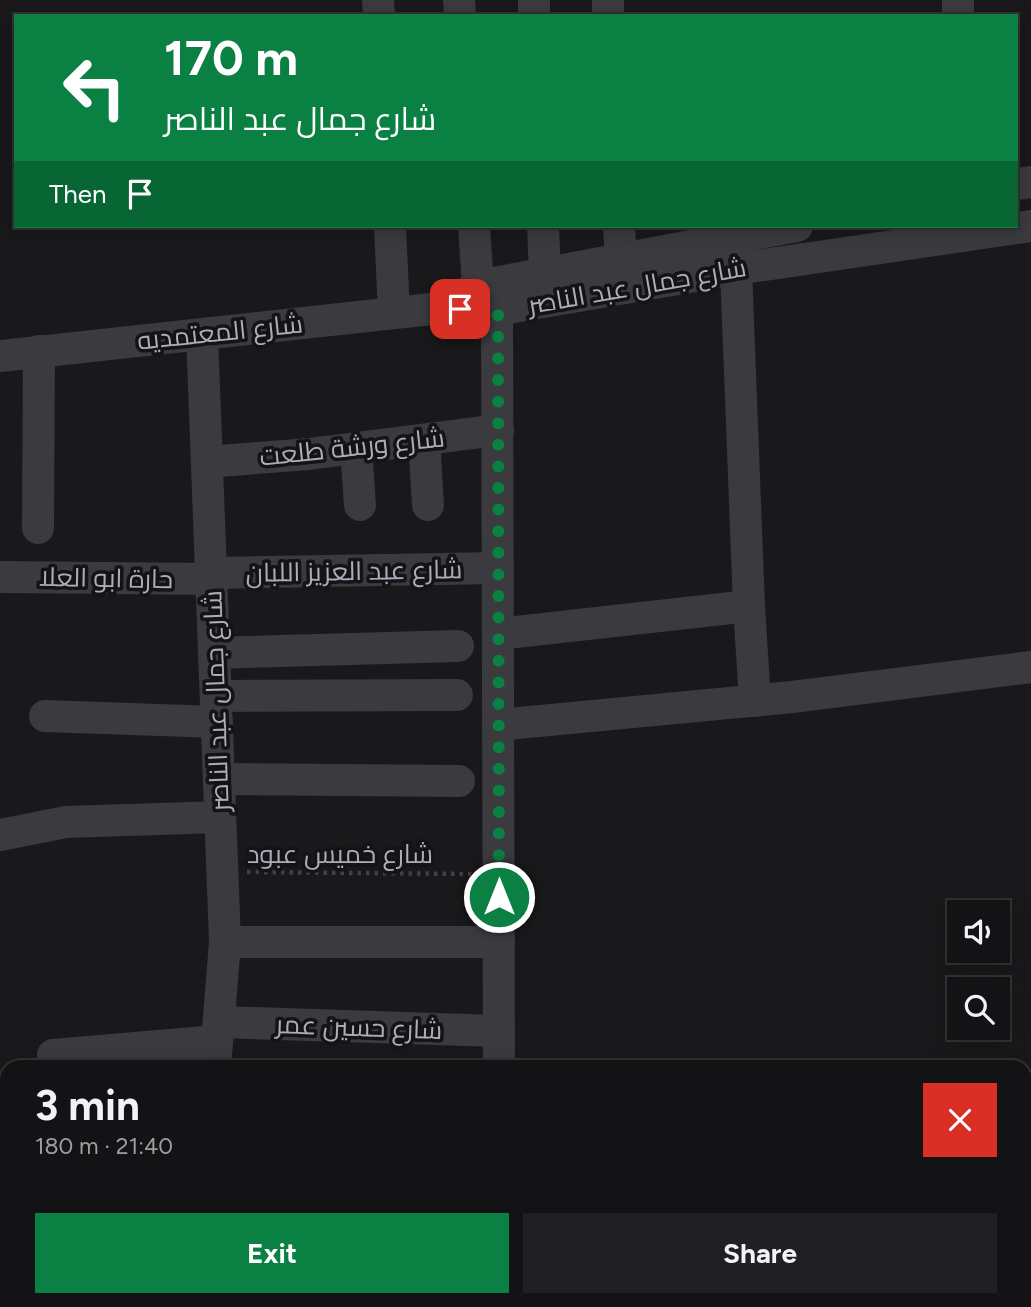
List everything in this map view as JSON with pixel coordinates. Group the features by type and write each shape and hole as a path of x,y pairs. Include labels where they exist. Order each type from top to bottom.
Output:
{"street":[{"path":"390,228 394,313"},
{"path":"474,228 478,286"},
{"path":"543,228 545,274"},
{"path":"619,228 621,260"},
{"name":"شارع جمال عبد الناصر","path":"441,308 478,286 787,228"},
{"name":"شارع جمال عبد الناصر","path":"441,308 498,310 951,231 999,228"},
{"path":"736,269 755,701"},
{"name":"شارع المعتمديه","path":"0,356 441,308"},
{"path":"498,310 499,1060"},
{"name":"شارع جمال عبد الناصر","path":"202,334 225,942 217,1044"},
{"path":"38,351 38,528"},
{"name":"شارع ورشة طلعت","path":"207,462 356,448 498,430"},
{"path":"424,440 428,505"},
{"path":"356,448 360,505"},
{"name":"شارع عبد العزيز اللبان","path":"211,576 498,568"},
{"name":"حارة ابو العلا","path":"0,577 211,576"},
{"path":"498,634 749,606"},
{"path":"214,653 458,646"},
{"path":"498,725 755,701 1031,667"},
{"path":"45,716 457,695"},
{"path":"219,779 459,781"},
{"path":"0,835 66,822 220,817"},
{"path":"225,942 499,942"},
{"name":"شارع حسين عمر","path":"53,1055 217,1044 499,1031"}],"path":[{"name":"شارع خميس عبود","path":"222,872 498,874"}],"route":[{"path":"460,309 498,310 499,897"}]}
